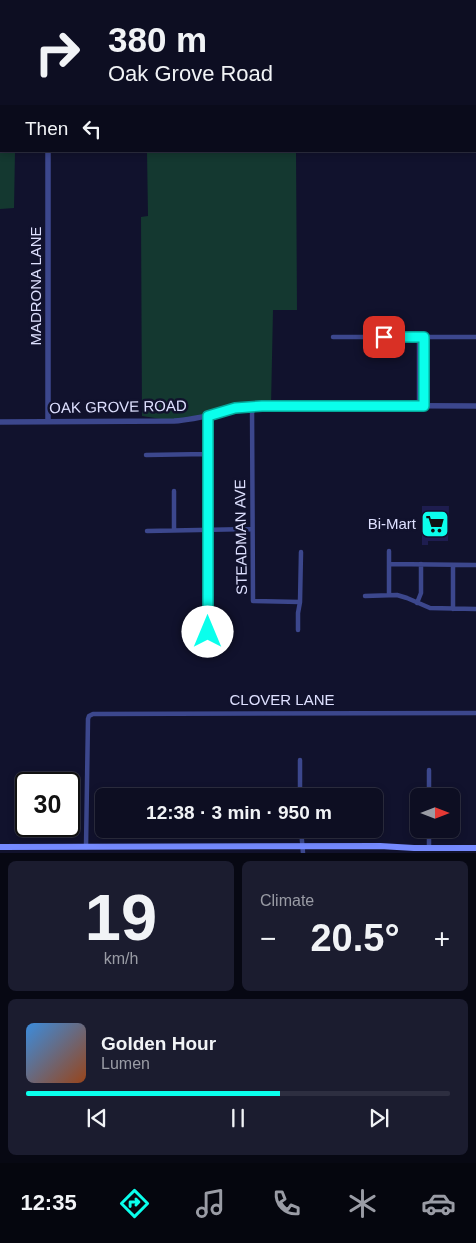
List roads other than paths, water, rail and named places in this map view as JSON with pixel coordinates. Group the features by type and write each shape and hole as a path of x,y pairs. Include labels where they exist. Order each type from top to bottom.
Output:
{"main road":[{"path":"0,847 204,850 303,850 390,846 476,848"}],"street":[{"name":"MADRONA LANE","path":"48,152 48,422"},
{"path":"421,337 422,406"},
{"path":"333,338 476,337"},
{"name":"OAK GROVE ROAD","path":"0,422 174,421 208,416 252,406 476,406"},
{"name":"STEADMAN AVE","path":"252,406 253,601 300,602"},
{"path":"208,416 208,632"},
{"path":"146,455 208,454"},
{"path":"174,491 174,530"},
{"path":"147,530 252,530"},
{"path":"389,551 390,596"},
{"path":"298,630 301,552"},
{"path":"389,564 476,565"},
{"path":"417,603 421,593 421,564"},
{"path":"453,565 453,608"},
{"path":"365,596 407,598 430,608 476,609"},
{"name":"CLOVER LANE","path":"86,847 89,716 101,713 476,713"},
{"path":"300,760 300,788"},
{"path":"429,770 429,788"},
{"path":"429,838 429,848"}],"place":[{"name":"Bi-Mart","path":"435,524"}]}
